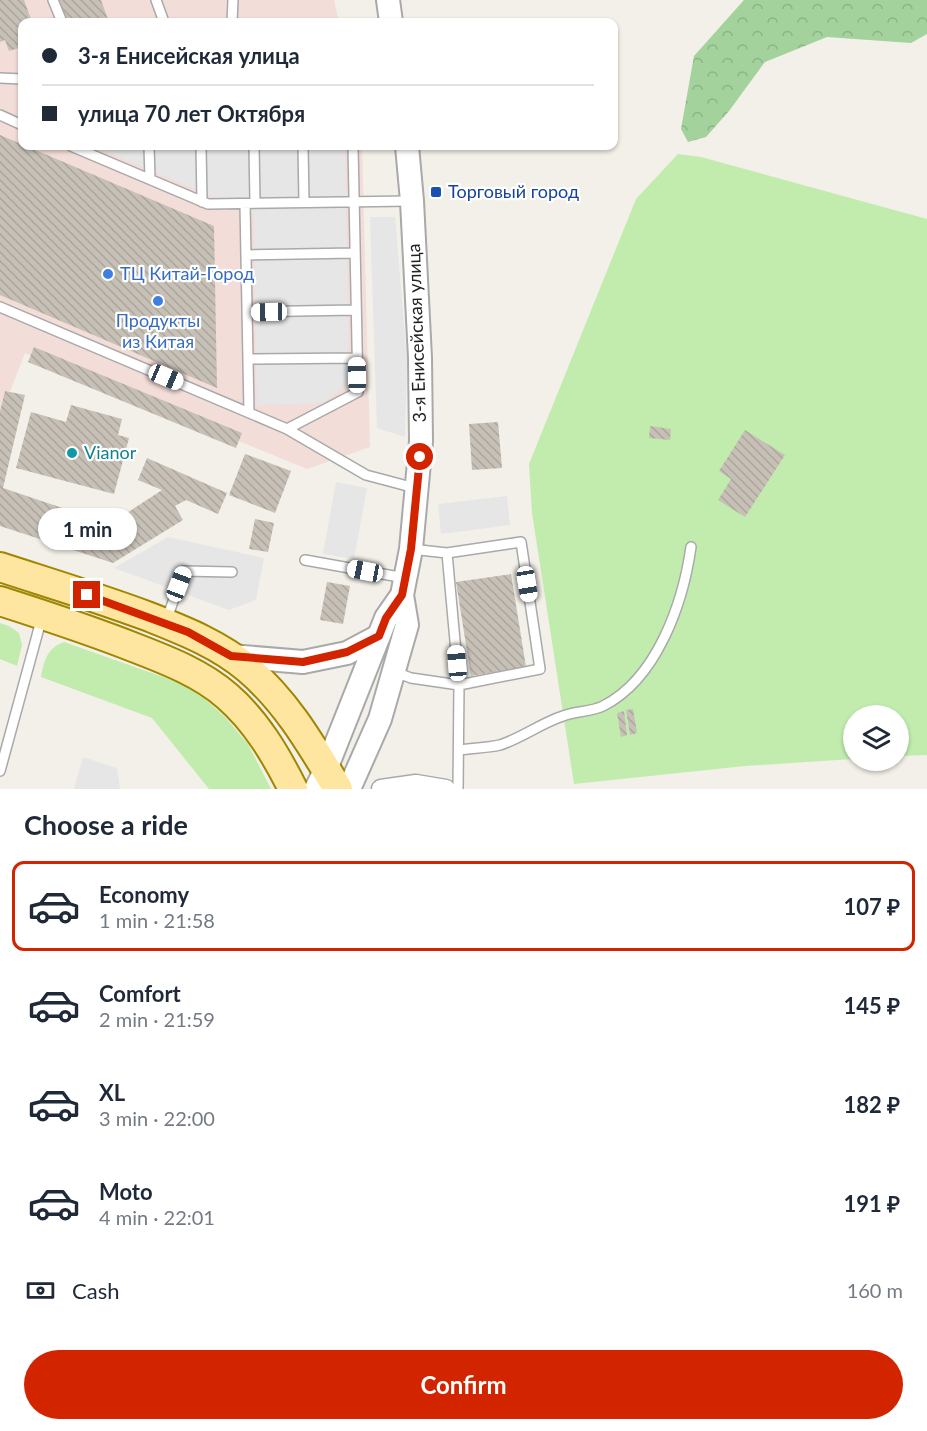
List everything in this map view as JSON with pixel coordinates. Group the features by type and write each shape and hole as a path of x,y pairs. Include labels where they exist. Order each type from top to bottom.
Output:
{"main road":[{"path":"0,567 165,623 188,632 231,656 250,670 305,733 326,782"},
{"path":"0,601 89,630 167,660 210,682 228,696 248,717 277,757 293,789"}],"street":[{"path":"388,0 391,18"},
{"name":"3-я Енисейская улица","path":"326,782 386,618 404,587 411,549 418,489 420,358 407,150"},
{"path":"350,789 380,718 407,625 404,587"},
{"path":"231,656 303,662 347,652 379,636"},
{"path":"381,789 416,784 446,789"}],"lane":[{"path":"53,0 60,18"},
{"path":"156,0 163,18"},
{"path":"232,18 233,0"},
{"path":"0,78 18,79"},
{"path":"0,115 18,123"},
{"path":"81,150 208,204 412,201"},
{"path":"98,150 99,157"},
{"path":"149,150 150,179"},
{"path":"201,150 202,202"},
{"path":"249,413 246,255 254,150"},
{"path":"303,150 304,202"},
{"path":"287,429 358,392 353,150"},
{"path":"246,255 355,253"},
{"path":"0,307 287,429 366,475 418,489"},
{"path":"247,312 356,310"},
{"path":"248,359 357,358"},
{"path":"394,672 411,678 459,685 540,669 520,542 447,553 411,549"},
{"path":"459,750 500,744 562,716 602,707 628,690 644,672 658,648 680,598 688,571 691,547"},
{"path":"447,553 459,685 458,789"},
{"path":"305,560 404,587"},
{"path":"165,623 184,571 232,572"},
{"path":"0,771 43,615"}],"shaded area":[{"path":"0,0 334,0 338,18 18,18 18,150 362,150 370,447 307,469 25,353 0,417"},
{"path":"102,150 345,150 349,383 323,403 257,405 254,214"},
{"path":"370,217 395,217 407,362 405,437 377,428"},
{"path":"336,482 367,488 354,559 323,554"},
{"path":"507,496 510,525 441,534 438,504"},
{"path":"168,537 264,558 256,600 229,610 114,568"},
{"path":"83,757 117,768 120,789 74,789"}],"green space":[{"path":"744,0 927,0 927,34 911,43 827,37 765,62 729,111 706,137 688,142 681,129 694,56"},
{"path":"678,154 701,157 927,219 927,755 909,756 909,705 843,705 843,760 745,766 574,784 532,513 529,464 636,199"},
{"path":"0,623 19,633 22,645 17,666 0,659"},
{"path":"64,642 180,683 205,699 225,717 248,744 271,789 209,789 152,718 41,677 50,651"}],"building":[{"path":"0,0 24,0 31,18 18,18 18,48 9,51 5,40 0,42"},
{"path":"56,0 101,0 108,18 63,18"},
{"name":"ТЦ Китай-Город","path":"0,135 18,143 18,150 35,150 214,226 217,388 0,295"},
{"path":"34,347 242,433 236,448 28,362"},
{"path":"5,391 25,395 3,488 110,524 162,490 138,480 147,458 227,493 218,514 186,500 175,506 183,520 113,563 0,526 0,412"},
{"name":"Vianor","path":"71,405 122,419 118,435 129,438 114,494 16,468 31,412 66,422"},
{"path":"498,422 502,468 472,470 469,424"},
{"path":"650,426 671,429 670,440 649,438"},
{"path":"745,430 785,455 745,517 718,500 731,479 719,471"},
{"path":"245,454 291,471 275,513 229,495"},
{"path":"255,519 274,523 268,552 249,549"},
{"path":"511,574 526,667 471,676 456,582"},
{"path":"327,582 350,586 343,624 320,620"},
{"path":"633,709 637,733 630,735 626,710"},
{"path":"624,711 627,735 621,737 617,713"}],"place":[{"name":"Торговый город","path":"436,192"},
{"name":"ТЦ Китай-Город","path":"108,274"},
{"name":"Продукты из Китая","path":"158,301"},
{"name":"Vianor","path":"72,453"}],"route":[{"path":"87,595 188,632 231,656 303,662 347,652 379,636 386,618 402,595 411,549 420,457"}]}
